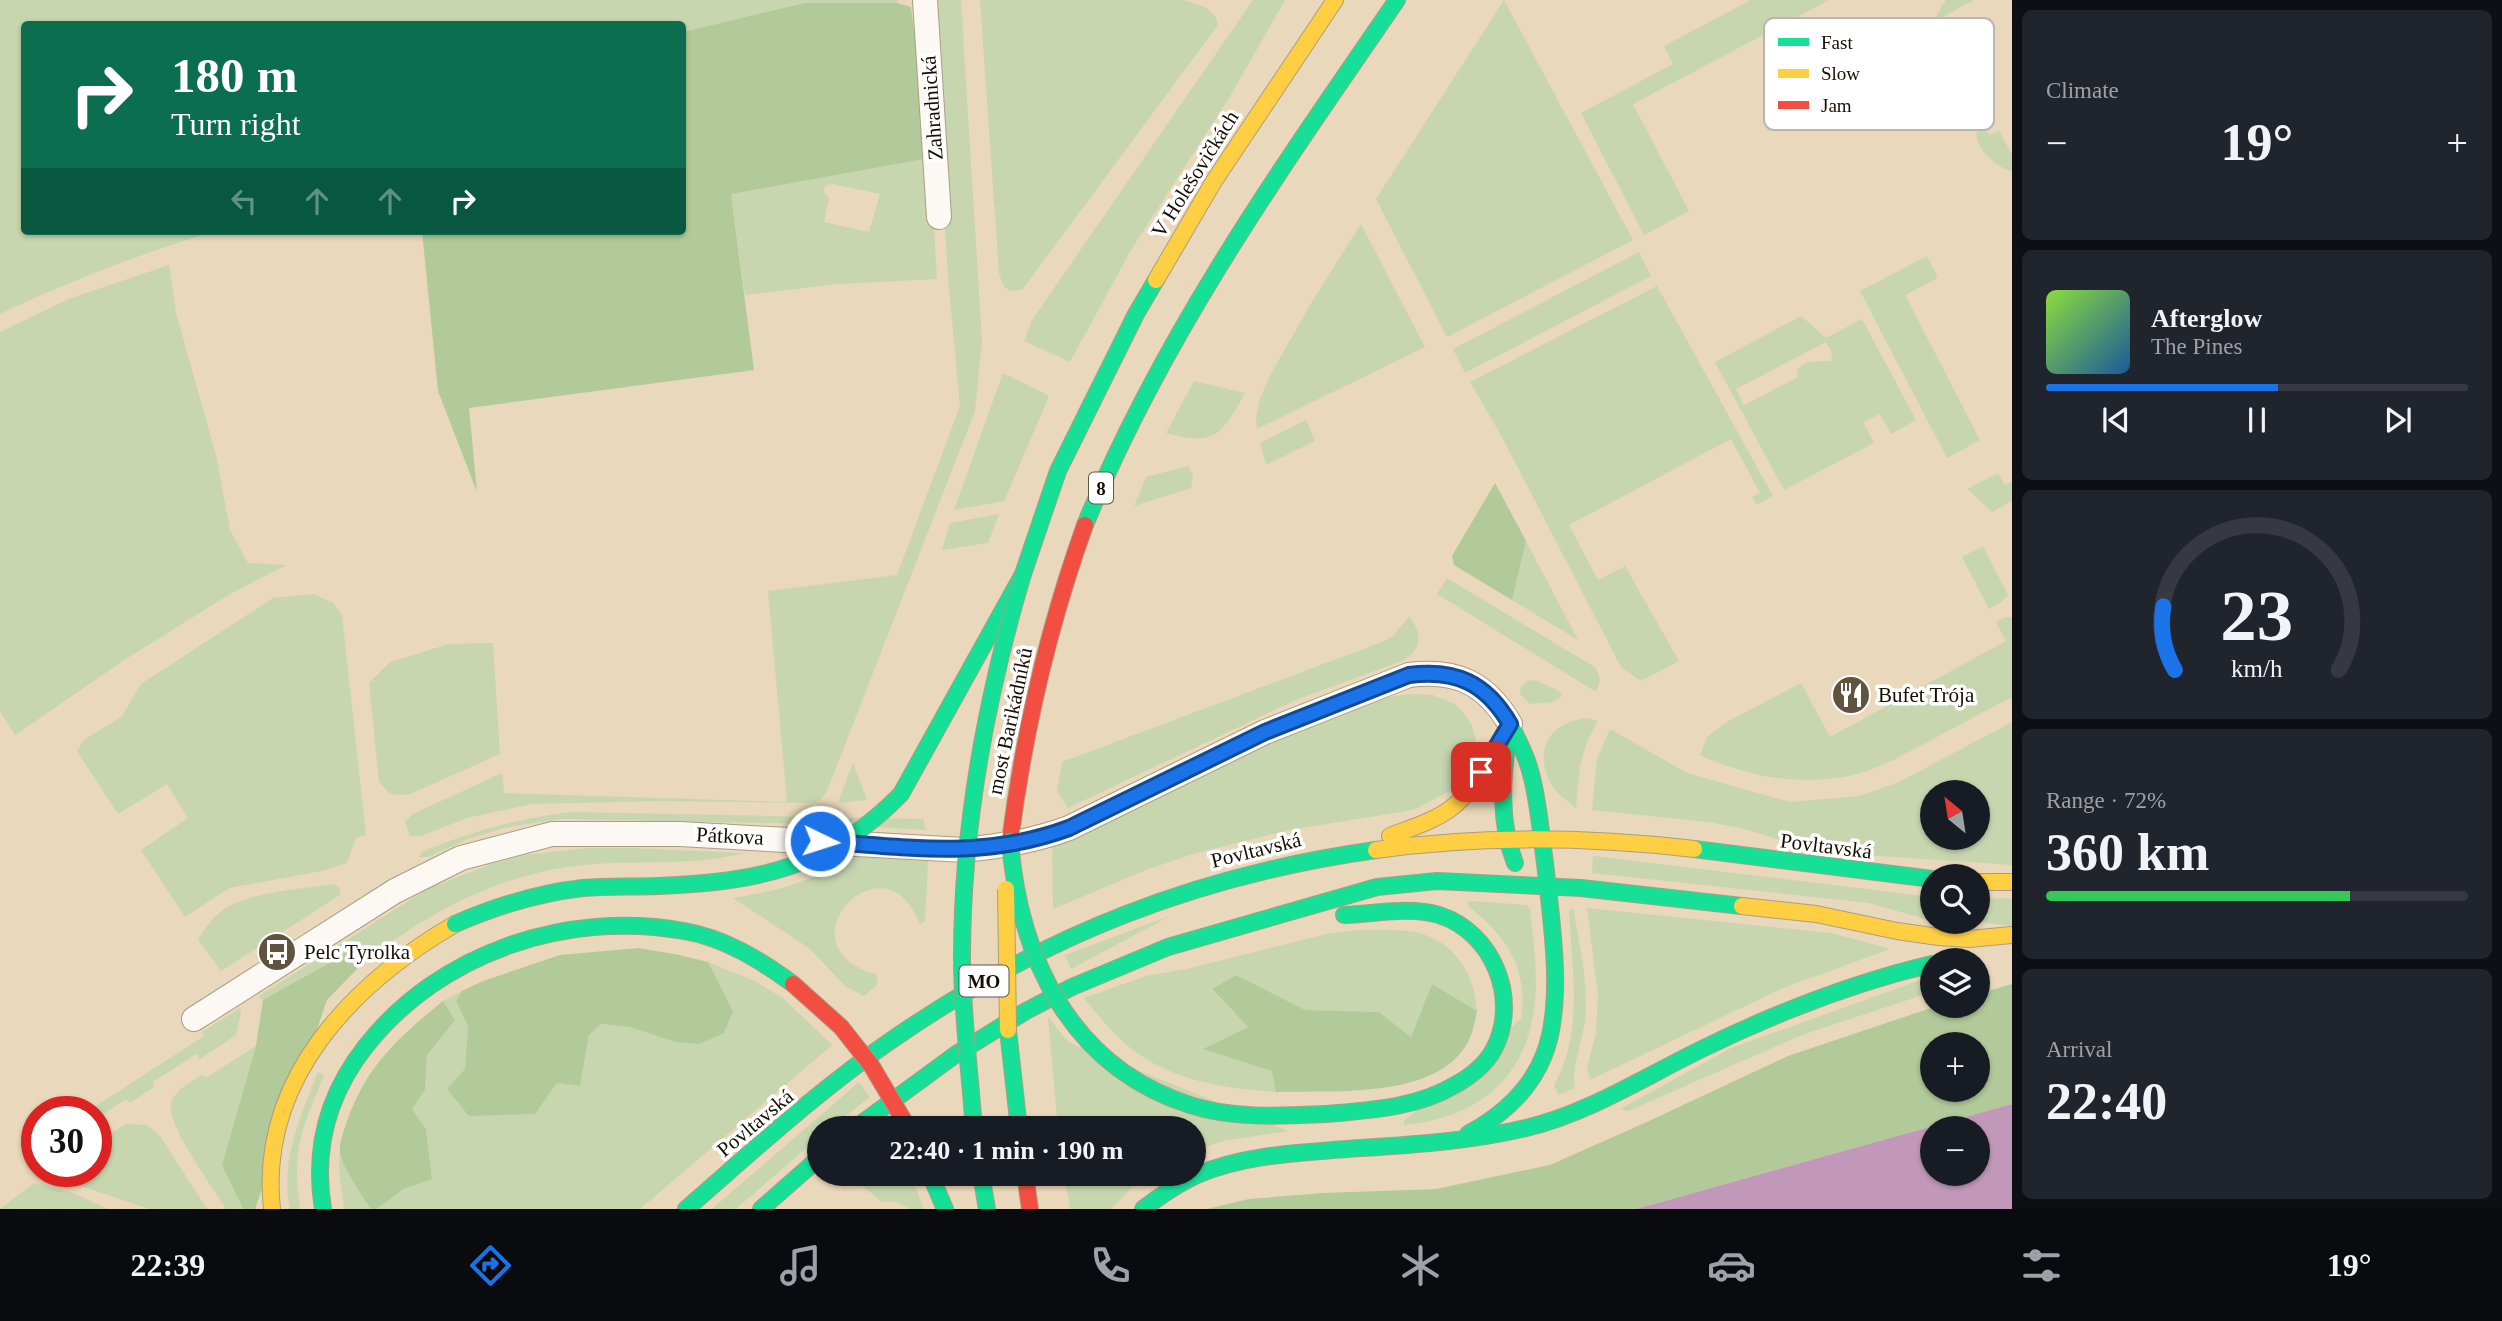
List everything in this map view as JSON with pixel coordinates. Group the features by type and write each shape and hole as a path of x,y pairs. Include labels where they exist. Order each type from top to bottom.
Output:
{"main road":[{"name":"V Holešovičkách","path":"1104,377 1175,244 1335,0"},
{"name":"most Barikádníků","path":"1017,1116 1008,1030 1005,915 1013,804 1026,738 1061,595 1111,463 1170,346 1307,130 1397,0"},
{"name":"most Barikádníků","path":"973,1116 963,983 964,912 968,851 983,728 1005,631 1058,471 1104,377"},
{"path":"272,1209 269,1175 275,1133 307,1059 332,1021 368,984 410,950 455,924 498,906 585,888 726,881 784,870 828,853 887,811 901,794 1023,574"},
{"path":"1510,724 1502,774 1507,839 1515,863 1524,874 1549,887"},
{"path":"1452,1140 1482,1127 1502,1113 1530,1082 1543,1059 1551,1035 1556,1000 1549,887 1532,775 1510,724"},
{"path":"1355,851 1432,819 1452,807 1481,772 1510,724"},
{"name":"Povltavská","path":"685,1209 792,1118 894,1039 988,978 1031,954 1106,919 1179,892 1280,864 1355,851 1507,839 1652,845 1920,878"},
{"path":"1010,841 1013,877 1027,937 1052,990 1077,1027 1114,1065 1148,1087 1192,1105 1247,1114 1327,1114 1412,1104 1446,1091 1488,1058 1499,1038 1504,1013 1501,979 1492,957 1477,938 1459,923 1439,915 1413,912 1279,915"},
{"path":"1279,915 1377,887 1437,881 1688,899 1816,914 1897,932 1939,937 1969,939 2012,935"},
{"path":"1990,882 2012,882"},
{"name":"MO","path":"872,1116 955,1055 1026,1011 1072,987 1168,947 1279,915"},
{"path":"323,1209 318,1167 320,1141 327,1117 346,1074 373,1035 402,1006 434,982 500,948 548,934 634,925 685,931 755,956 793,984 841,1027 871,1065 901,1116"},
{"path":"1990,953 2012,949"},
{"path":"1143,1209 1170,1187 1202,1172 1265,1156 1452,1140 1526,1130 1548,1124 1780,1012 1851,985 1920,967"},
{"path":"761,1209 807,1169"},
{"path":"935,1186 945,1209"},
{"path":"983,1186 987,1209"},
{"path":"1027,1186 1030,1209"}],"street":[{"name":"Zahradnická","path":"925,0 939,216"},
{"name":"Pátkova","path":"194,1019 395,891 461,858 552,834 680,834 964,850 1000,846 1035,840 1069,828 1265,732 1409,675 1437,673 1461,678 1490,697 1510,724"}],"green space":[{"path":"0,0 898,0 897,3 804,3 686,31 686,21 21,21 21,235 204,235 106,268 0,314"},
{"path":"938,0 961,0 982,341 975,411 827,791 814,803 659,801 532,804 467,818 421,836 410,836 405,821 413,814 502,773 504,793 787,802 768,591 897,575 960,406 948,278 933,30"},
{"path":"980,0 1183,0 1210,10 1218,25 1022,290 1011,291 1004,287 999,274"},
{"path":"1253,0 1285,0 1229,98 1131,250 1070,362 1024,341 1032,320"},
{"path":"1504,0 1633,240 1447,337 1376,199"},
{"path":"1751,0 1829,0 1795,18 1764,18 1764,34 1633,104 1689,211 1644,235 1581,113 1673,64 1664,46"},
{"path":"1946,0 1974,0 1944,18 1936,18"},
{"path":"804,3 897,3 911,7 930,158 731,194 754,370 469,408 477,492 438,391 422,235 686,235 686,31"},
{"path":"1986,130 1989,135 1999,130 2012,155 2012,172 1999,166 1984,152 1976,133"},
{"path":"930,158 937,279 837,284 745,295 731,194","holes":["826,185 880,194 869,232 824,222 829,198 823,191"]},
{"path":"1361,224 1425,347 1257,429 1256,417 1260,398 1271,374"},
{"path":"1639,252 1651,276 1465,373 1453,349"},
{"path":"1927,256 1938,278 1905,295 1980,440 1947,458 1860,291"},
{"path":"169,265 176,313 216,455 230,530 248,563 286,565 230,594 126,659 15,735 0,712 0,332 71,298"},
{"path":"1657,286 1773,496 1756,505 1752,497 1760,493 1731,439 1569,525 1598,580 1625,566 1679,661 1641,681 1621,667 1502,437 1470,382"},
{"path":"1801,316 1826,338 1862,319 1916,420 1891,434 1880,414 1863,422 1874,443 1784,490 1715,362","holes":["1826,342 1832,352 1831,361 1807,362 1797,369 1798,377 1744,405 1736,389"]},
{"path":"1003,373 1049,396 1004,501 954,510"},
{"path":"1194,381 1245,393 1230,419 1216,434 1196,438 1166,433"},
{"path":"1306,420 1315,441 1266,465 1260,443"},
{"path":"1188,466 1193,475 1191,488 1134,506 1146,477"},
{"path":"1998,473 2005,485 2012,482 2012,501 1992,512 1967,489"},
{"path":"1495,483 1526,541 1512,600 1454,565 1452,556"},
{"path":"999,514 988,543 942,550 950,523"},
{"path":"1526,541 1578,640 1512,600"},
{"path":"1983,546 2008,595 1989,609 1962,557"},
{"path":"1447,578 1596,668 1600,680 1596,692 1437,594"},
{"path":"313,594 333,603 342,615 366,835 356,838 347,863 322,871 229,888 185,917 141,850 188,818 167,784 118,814 77,751 84,740 122,716 141,684 273,598"},
{"path":"1409,617 1417,629 1418,641 1414,652 1402,661 1298,699 1068,808 1057,792 1062,762 1382,642 1393,636"},
{"path":"2012,617 2012,697 1884,764 1837,778 1797,780 1757,775 1700,755 1707,737 1727,722 1801,683 1830,737 2006,641 1996,622"},
{"path":"493,643 500,754 408,795 390,794 379,782 369,683 390,662 449,644"},
{"path":"1535,680 1561,692 1562,696 1554,702 1530,704 1520,694 1521,686 1527,681"},
{"path":"1409,694 1433,695 1455,704 1472,726 1476,740 1474,756 1454,789 1413,810 1289,830 1193,854 1146,870 1053,909 1052,847 1267,743 1386,698"},
{"path":"1587,718 1598,721 1583,753 1576,808 1551,784 1545,768 1545,746 1556,730 1575,720"},
{"path":"2012,722 2012,865 1821,852 1741,828 1592,810 1597,759 1610,729 1687,773 1790,802 1859,796 1899,782"},
{"path":"853,763 867,800 838,803"},
{"path":"570,812 923,819 926,830 819,824 560,819 509,827 468,839 428,857 419,857 422,852 477,832 531,818"},
{"path":"587,848 746,853 693,861 589,864 527,876 475,894 450,906 402,935 357,969 349,952 263,1000 259,996 427,889 494,863 524,855"},
{"path":"1593,856 1920,896 1920,918 1869,903 1592,873"},
{"path":"855,857 928,861 925,921 920,925 904,899 885,889 865,891 848,903 837,921 835,941 847,960 875,974 878,981 864,996 846,987 809,948 733,898 796,884"},
{"path":"334,884 340,888 340,895 221,971 198,939 215,916 233,904 276,892"},
{"path":"2012,898 2012,926 1990,923 1990,899"},
{"path":"1468,902 1527,905 1530,910 1536,978 1530,1028 1522,1052 1495,1089 1455,1114 1404,1125 1404,1121 1521,1019 1523,1001 1518,969 1494,929 1469,907"},
{"path":"1573,907 1585,977 1585,1020 1575,1065 1575,1088 1558,1095 1554,1085 1563,1065 1573,1022 1569,911"},
{"path":"1587,908 1832,933 1890,949 1783,988 1590,1080 1587,1068 1596,1033 1598,997"},
{"path":"1170,916 1071,969 1065,955"},
{"path":"1357,930 1407,931 1422,934 1448,948 1465,969 1471,982 1477,1011 1432,984 1411,1037 1379,1012 1305,1010 1236,975 1212,990 1248,1027 1204,1049 1273,1071 1276,1092 1211,1084 1151,1062 1116,1035 1084,998 1146,976 1186,969 1326,934"},
{"path":"639,948 708,962 733,1011 724,1033 699,1044 675,1042 630,1027 601,1024 589,1035 580,1086 557,1083 535,1114 469,1116 447,1089 465,1069 468,1026 456,1001 462,991 483,981 560,955"},
{"path":"349,952 357,969 327,1000 255,1209 243,1209 222,1165 256,1046 263,1000"},
{"path":"708,962 755,981 784,999 832,1045 640,1209 377,1209 403,1189 432,1178 426,1129 412,1109 425,1090 427,1055 455,1020 443,1001 462,991 456,1001 468,1026 465,1069 580,1086 589,1035 601,1024 630,1027 675,1042 733,1011"},
{"path":"1236,975 1305,1010 1379,1012 1411,1037 1432,984 1477,1011 1468,1042 1453,1061 1433,1074 1408,1083 1381,1088 1276,1092 1272,1071 1203,1049 1248,1027 1212,989"},
{"path":"1920,980 1920,996 1802,1035 1628,1111 1620,1109 1731,1048"},
{"path":"2012,984 2012,1104 1969,1116 1920,1116 1920,1130 1636,1209 1207,1209 1249,1199 1436,1189 1550,1165 1788,1056 1920,1012 1920,1018 1990,1018 1990,990"},
{"path":"443,1001 455,1020 427,1055 425,1090 412,1109 426,1129 432,1179 403,1189 377,1209 371,1209 349,1174 340,1152 347,1121 374,1068 398,1040"},
{"path":"240,1008 236,1035 200,1059 196,1054 153,1082 154,1087 130,1103 126,1099 112,1108 111,1096 204,1036 202,1032"},
{"path":"1048,1017 1068,1042 1288,1131 1223,1141 1206,1147 1206,1116 1057,1116"},
{"path":"256,1046 222,1165 243,1209 226,1209 183,1141 171,1113 171,1104 179,1090 202,1075 207,1077"},
{"path":"318,1072 324,1076 304,1126 298,1155 300,1209 290,1209 290,1156 299,1122"},
{"path":"859,1082 870,1097 846,1116 820,1116"},
{"path":"126,1124 147,1125 160,1136 207,1209 149,1209 84,1187 112,1187 112,1133"},
{"path":"807,1127 807,1147 736,1209 712,1209"},
{"path":"340,1151 356,1186 371,1209 344,1209 339,1171"},
{"path":"863,1186 915,1186 924,1209 910,1209 896,1202 882,1202"},
{"path":"1066,1186 1133,1186 1111,1209 1070,1209"},
{"path":"29,1187 50,1187 73,1193 108,1209 0,1209"}],"shaded area":[{"path":"2012,1104 2012,1209 1636,1209 1920,1130 1920,1186 1990,1186 1990,1116 1969,1116"}],"traffic: fast":[{"path":"1085,525 1116,455 1187,320 1268,190 1397,0"},
{"path":"901,794 1023,574 1058,471 1136,314 1156,280"},
{"path":"973,1116 962,977 966,860 987,715 1023,574"},
{"path":"1468,1134 1503,1111 1531,1080 1544,1055 1554,1011 1553,934 1538,810 1528,764 1510,724"},
{"path":"1508,737 1503,801 1506,832 1515,863"},
{"path":"455,924 518,901 567,890 694,884 760,875 819,855 847,839 901,794"},
{"path":"1010,841 1015,884 1025,926 1040,966 1059,1003 1083,1036 1113,1064 1148,1088 1190,1105 1223,1113 1258,1116 1327,1114"},
{"path":"1694,849 1920,877"},
{"path":"686,1209 841,1077 896,1037 1009,968 1066,940 1185,893 1246,875 1376,850"},
{"path":"872,1116 955,1055 1026,1011 1072,987 1168,947 1377,887 1437,881 1581,888 1742,906"},
{"path":"1327,1114 1409,1103 1440,1093 1461,1082 1491,1055 1501,1030 1504,1009 1497,970 1474,936 1458,924 1439,915 1416,911 1344,915"},
{"path":"323,1209 320,1165 326,1123 353,1064 396,1013 431,985 469,963 509,945 552,933 596,927 640,926 684,931 714,939 755,959 793,984"},
{"path":"1143,1209 1190,1179 1233,1163 1290,1154 1459,1140 1504,1133 1549,1121 1617,1093 1760,1022 1844,989 1920,967"},
{"path":"1008,1030 1018,1116"},
{"path":"761,1209 807,1169"},
{"path":"935,1186 945,1209"},
{"path":"983,1186 987,1209"}],"traffic: slow":[{"path":"1156,280 1214,181 1335,0"},
{"path":"1390,836 1436,818 1460,801 1484,770 1510,724"},
{"path":"1376,850 1455,842 1535,839 1694,849"},
{"path":"1990,882 2012,882"},
{"path":"1006,889 1008,1030"},
{"path":"1742,906 1816,914 1939,937 1969,939 2012,935"},
{"path":"272,1209 272,1162 280,1118 297,1078 320,1041 348,1007 381,976 417,948 455,924"}],"traffic: jam":[{"path":"1010,841 1022,760 1039,681 1060,602 1085,525"},
{"path":"793,984 841,1027 871,1065 901,1116"},
{"path":"1027,1186 1030,1209"}],"place":[{"name":"Bufet Trója","path":"1851,695"},
{"name":"Pelc Tyrolka","path":"277,952"}],"route":[{"path":"820,841 964,850 1035,840 1069,828 1265,732 1409,675 1428,673 1461,678 1477,686 1501,709 1510,724 1481,772"}]}
